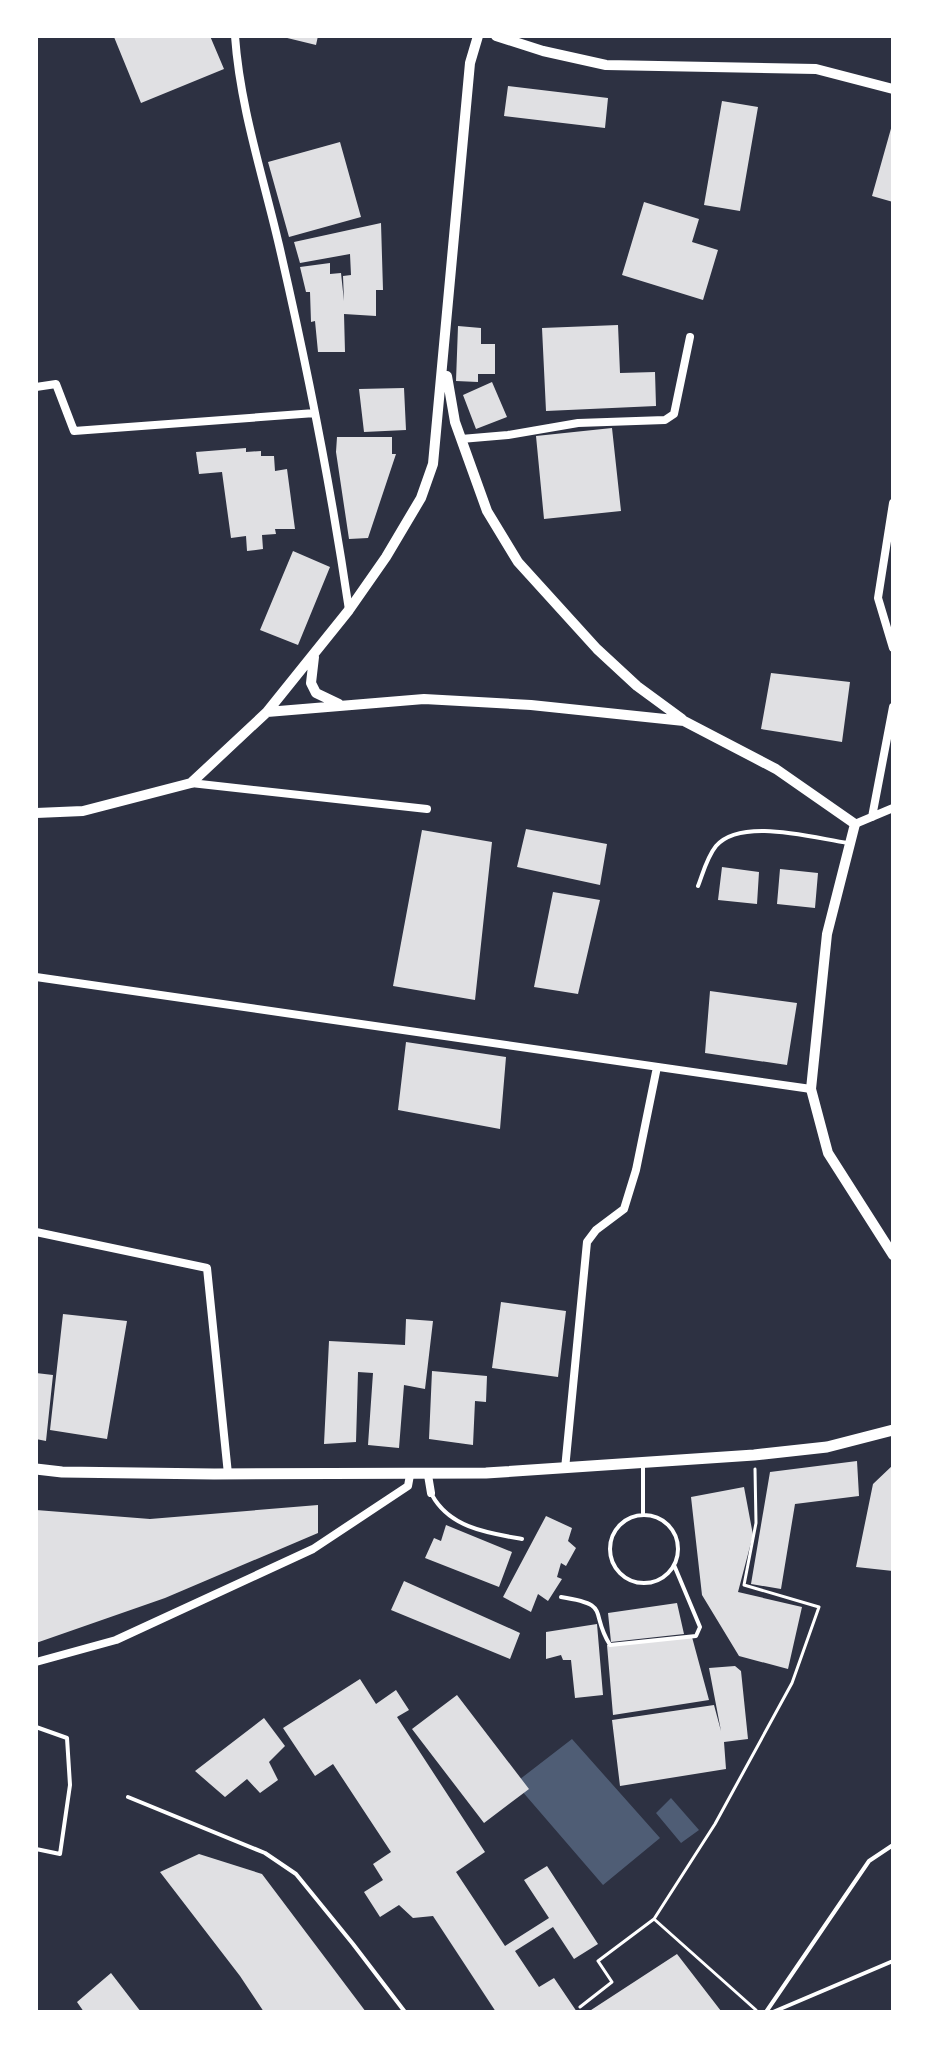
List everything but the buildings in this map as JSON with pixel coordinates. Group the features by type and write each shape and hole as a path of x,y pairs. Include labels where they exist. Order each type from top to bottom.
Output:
{"main road":[{"path":"36,1469 62,1472 410,1475 565,1469 827,1447 893,1430"}],"street":[{"path":"235,36 243,97 280,245 315,413 349,610"},
{"path":"191,783 267,712 315,654 386,557 421,498 433,464 470,63 478,36"},
{"path":"496,36 543,51 606,65 816,69 893,89"},
{"path":"461,439 508,435 578,423 665,420 674,414 690,337"},
{"path":"444,363 455,422 487,511 518,562 597,649 637,686 684,721 776,769 855,824"},
{"path":"36,387 56,384 74,431 315,413"},
{"path":"893,503 878,598 893,648"},
{"path":"315,654 311,683 316,693 345,706"},
{"path":"267,712 424,699 531,705 684,721"},
{"path":"872,817 893,707"},
{"path":"36,813 83,811 191,783 427,809"},
{"path":"855,824 893,808"},
{"path":"855,824 827,934 811,1089 828,1153 893,1255"},
{"path":"36,977 811,1089"},
{"path":"565,1469 587,1242 596,1230 624,1209 636,1170 657,1067"},
{"path":"36,1232 207,1268 228,1474"},
{"path":"36,1662 116,1640 313,1549 408,1486 410,1475"},
{"path":"428,1475 431,1493"}],"lane":[{"path":"698,886 715,847 735,833 763,831 850,843"},
{"path":"643,1464 643,1515"},
{"path":"431,1493 438,1505 458,1522 480,1531 522,1539"},
{"path":"643,1515 665,1522 673,1531 678,1554 674,1565 657,1581 646,1583 624,1577 617,1570 610,1550 616,1530 623,1522 643,1515"},
{"path":"561,1597 585,1601 598,1609 610,1645 696,1636 700,1627 674,1565"},
{"path":"36,1727 67,1738 70,1785 60,1854 36,1849"},
{"path":"128,1797 265,1853 296,1874 405,2012"},
{"path":"766,2012 869,1861 893,1845"},
{"path":"773,2012 893,1961"}],"path":[{"path":"580,2007 612,1982 598,1961 654,1919 715,1824 792,1683 819,1607 744,1585 756,1523 754,1455"},
{"path":"654,1919 759,2012"}],"water":[{"path":"572,1739 660,1838 603,1885 515,1783"},
{"path":"671,1798 699,1830 681,1843 656,1813"}]}
